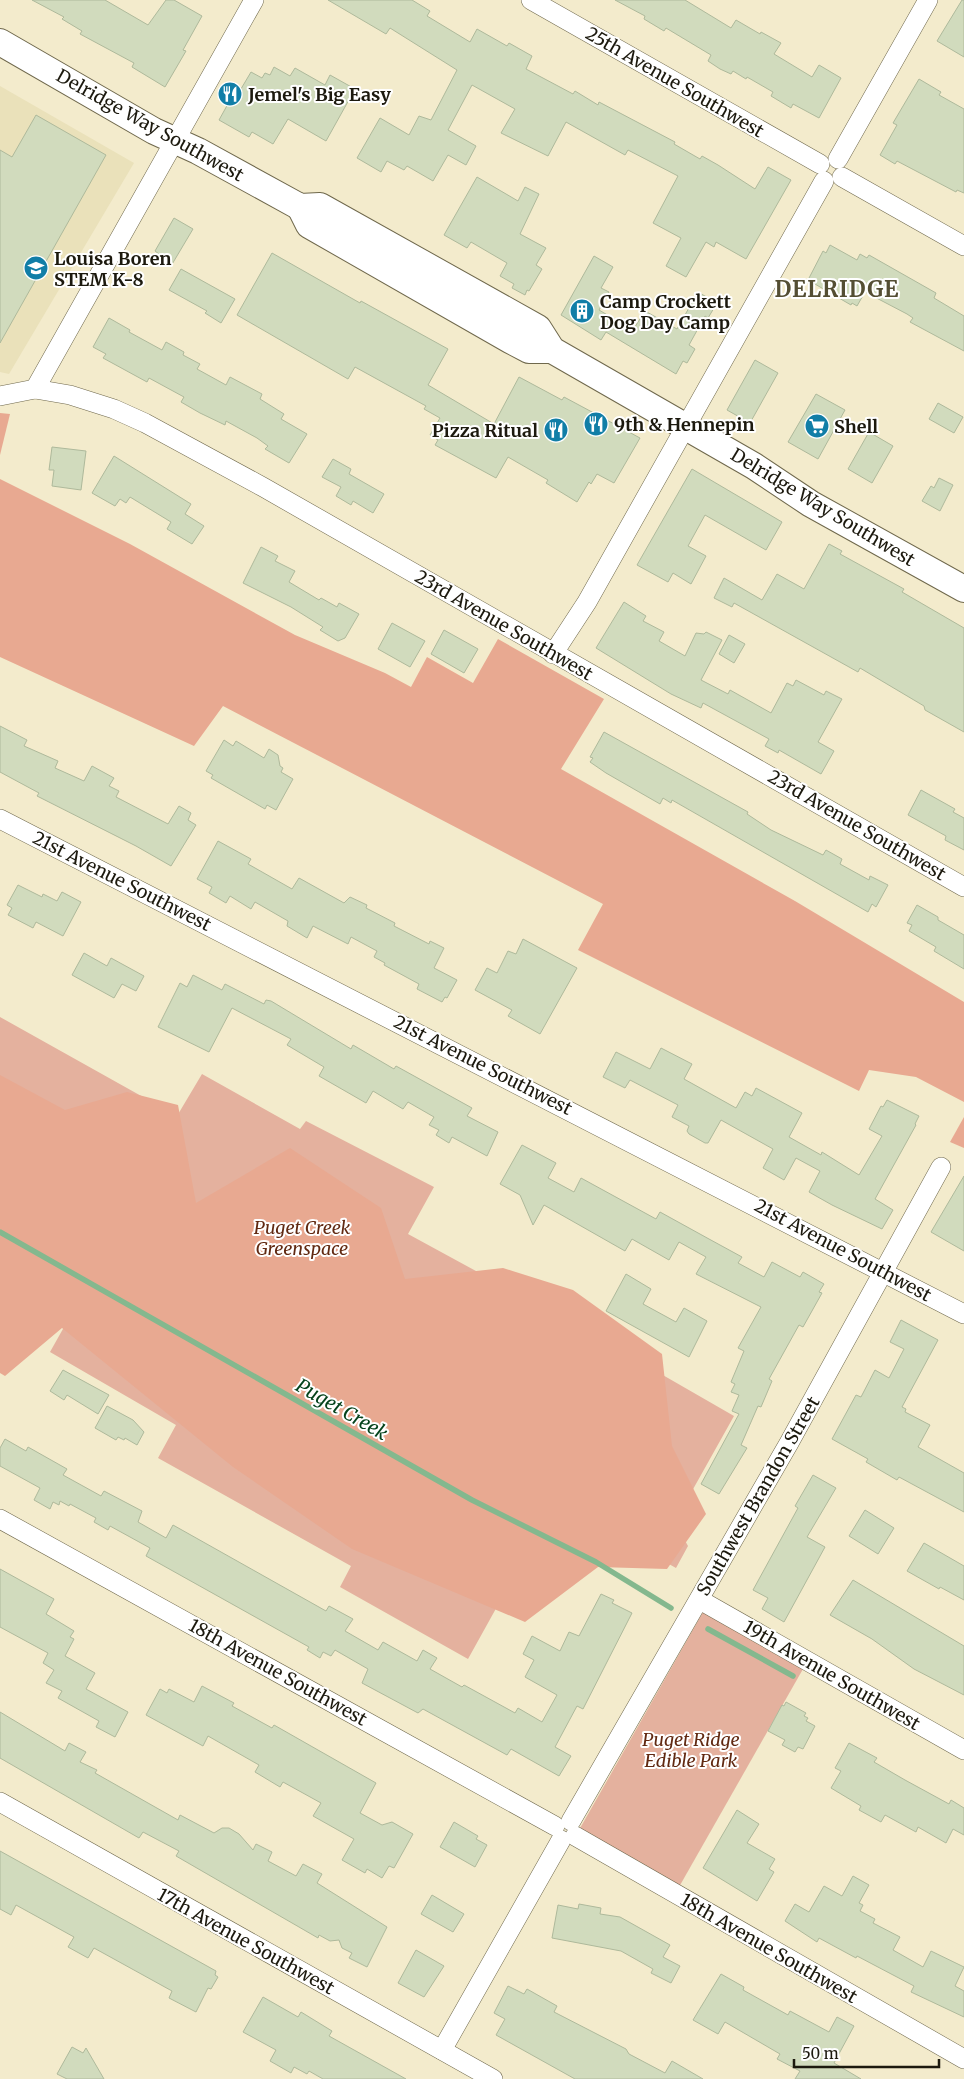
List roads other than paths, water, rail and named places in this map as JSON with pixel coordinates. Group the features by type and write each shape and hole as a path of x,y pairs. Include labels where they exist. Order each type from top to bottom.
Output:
{"main road":[{"name":"Delridge Way Southwest","path":"0,42 154,130 300,207 320,206 538,328 552,350 754,466 811,504 964,589"}],"street":[{"path":"0,396 35,389 254,0"},
{"name":"25th Avenue Southwest","path":"531,0 964,246"},
{"path":"553,654 587,602 928,0"},
{"name":"23rd Avenue Southwest","path":"35,389 93,401 145,423 263,487 553,654 805,794 834,814 964,886"},
{"name":"21st Avenue Southwest","path":"0,819 964,1314"},
{"name":"Southwest Brandon Street","path":"442,2050 565,1831 700,1600 941,1168"},
{"name":"18th Avenue Southwest","path":"0,1519 565,1831 964,2059"},
{"name":"19th Avenue Southwest","path":"700,1600 964,1750"},
{"name":"17th Avenue Southwest","path":"0,1802 493,2079"}],"waterway":[{"name":"Puget Creek","path":"0,1232 472,1500 596,1562 671,1608"},
{"name":"Puget Creek","path":"708,1629 793,1676"}],"place":[{"name":"Jemel's Big Easy","path":"230,94"},
{"name":"Louisa Boren STEM K-8","path":"36,268"},
{"name":"Camp Crockett Dog Day Camp","path":"582,311"},
{"name":"9th & Hennepin","path":"596,424"},
{"name":"Shell","path":"817,426"},
{"name":"Pizza Ritual","path":"556,430"}],"district":[{"name":"DELRIDGE","path":"837,289"}],"park label":[{"name":"Puget Creek Greenspace","path":"302,1237"},
{"name":"Puget Ridge Edible Park","path":"691,1749"}]}
